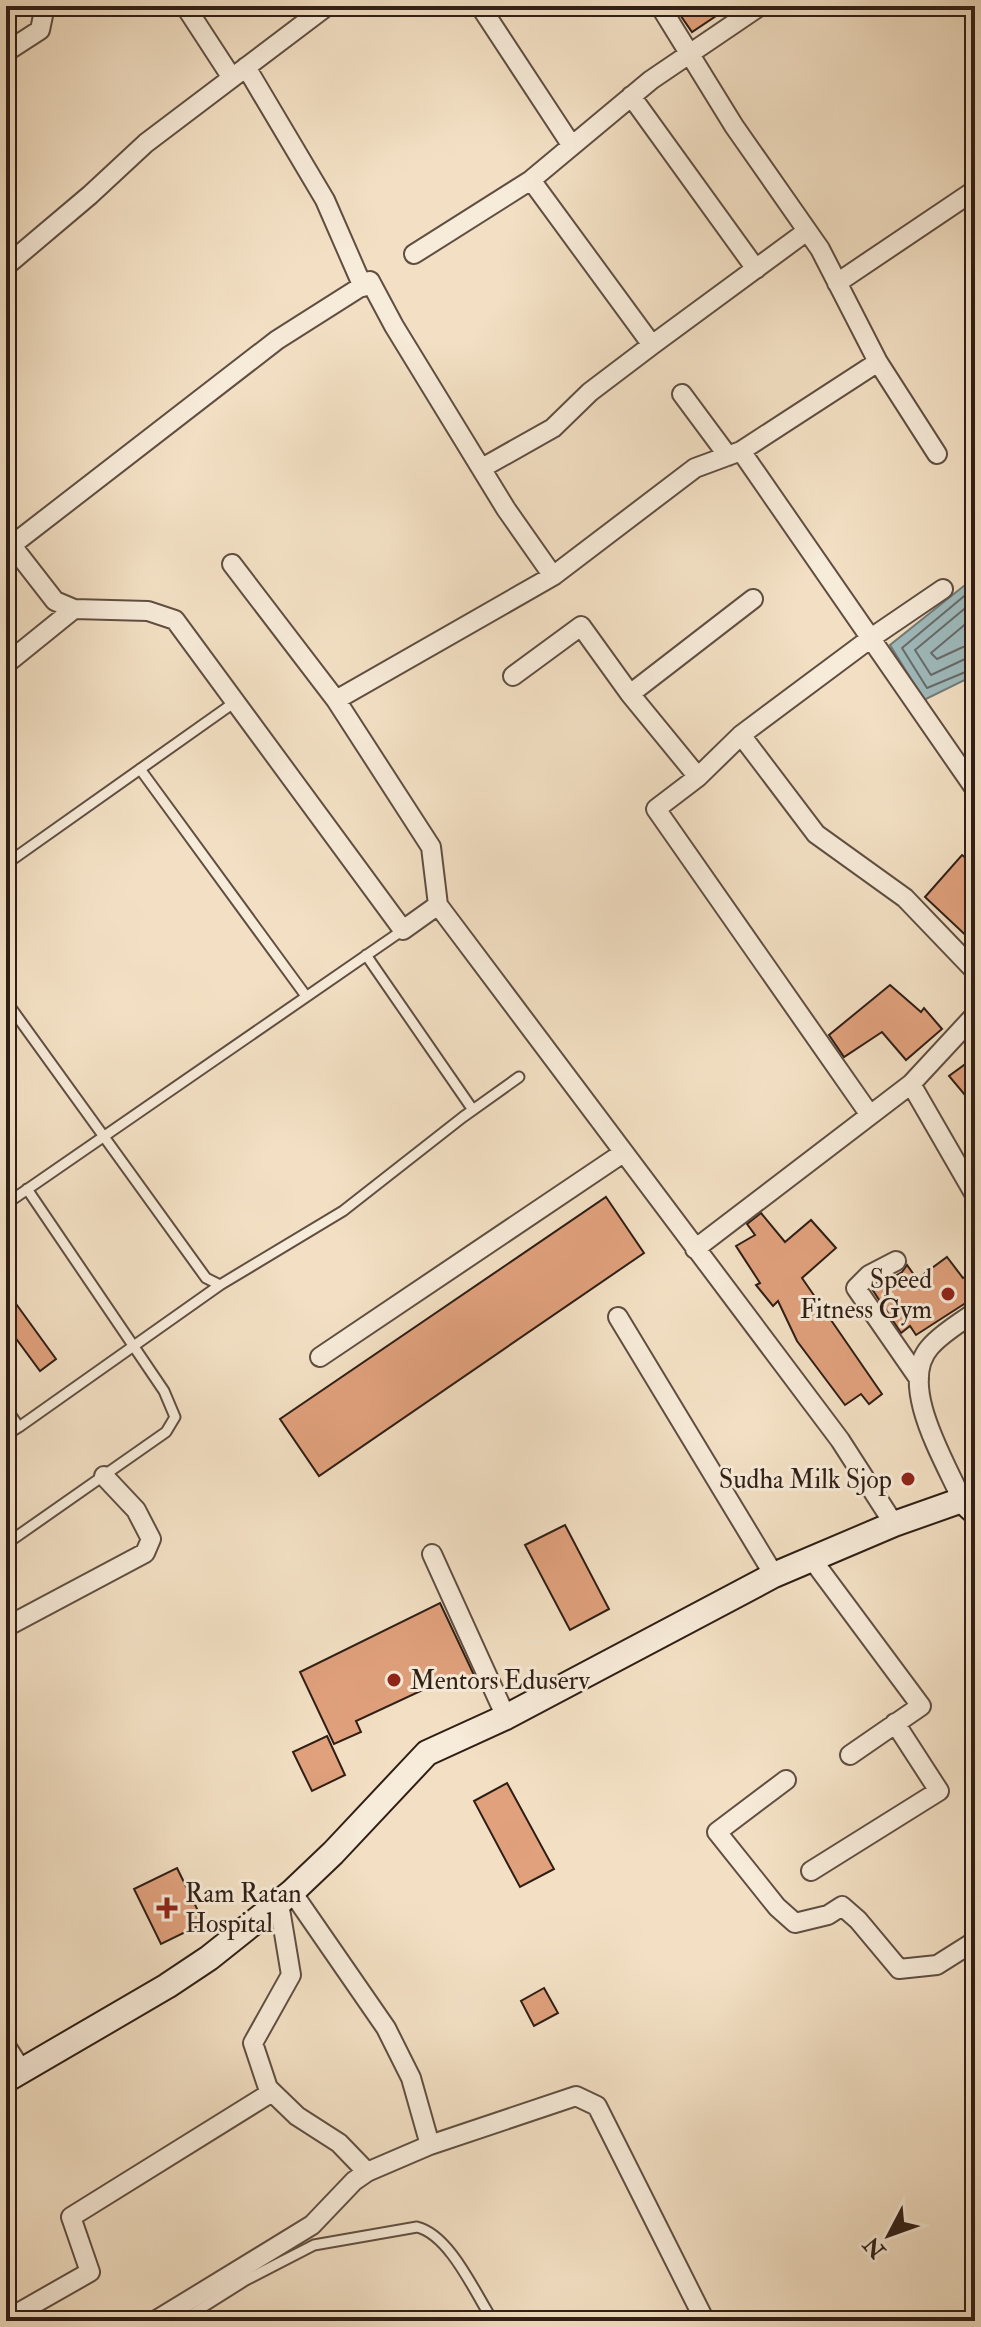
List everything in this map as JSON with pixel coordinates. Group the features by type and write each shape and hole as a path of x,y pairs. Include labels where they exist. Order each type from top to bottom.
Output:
{"street":[{"path":"6,52 40,30 45,6"},
{"path":"6,266 146,143 327,6"},
{"path":"480,6 572,146"},
{"path":"660,6 734,126 807,231 878,362 937,454"},
{"path":"414,254 531,180 631,96 760,6"},
{"path":"192,8 325,200 363,287"},
{"path":"631,96 756,269"},
{"path":"531,180 652,345"},
{"path":"837,283 975,190"},
{"path":"482,468 553,428 590,392 807,231"},
{"path":"438,905 403,930 175,620 148,611 74,609 55,601 9,542 277,340 370,281 394,326 506,509 553,576"},
{"path":"336,700 553,576 695,468 734,453 878,362"},
{"path":"682,394 734,453 871,638 975,789"},
{"path":"232,564 336,700 431,847 438,905 840,1440 894,1524"},
{"path":"870,1115 656,809 698,777 741,735 871,638 943,589"},
{"path":"630,694 753,599"},
{"path":"6,664 74,609"},
{"path":"513,676 581,626 630,694 698,777"},
{"path":"741,735 816,834 905,898 975,971"},
{"path":"695,1249 911,1084 975,1015"},
{"path":"911,1084 975,1195"},
{"path":"320,1357 623,1153"},
{"path":"896,1261 869,1275 856,1288 919,1379"},
{"path":"6,2046 14,2075 167,1986 209,1958 286,1897 333,1853 427,1753 506,1717 811,1558 894,1524 968,1506 920,1403 919,1367 928,1349 975,1312"},
{"path":"618,1317 774,1575"},
{"path":"6,1627 145,1553 151,1539 136,1510 104,1476"},
{"path":"432,1554 506,1717"},
{"path":"811,1558 921,1706 850,1755"},
{"path":"811,1871 939,1791 895,1723"},
{"path":"786,1780 717,1832 777,1907 795,1923 828,1915 842,1906 858,1920 899,1969 937,1965 975,1941"},
{"path":"286,1897 291,1975 253,2043 268,2088 297,2116 339,2143 367,2172"},
{"path":"286,1897 386,2028 411,2078 430,2145"},
{"path":"11,2317 90,2272 71,2217 272,2092"},
{"path":"155,2321 312,2225 354,2181 367,2172 430,2145 576,2096 597,2106 705,2321"}],"lane":[{"path":"6,864 236,702"},
{"path":"140,769 306,996"},
{"path":"6,1204 403,930"},
{"path":"366,955 473,1110"},
{"path":"6,1001 206,1278 220,1285"},
{"path":"6,1435 135,1348 220,1285 343,1211 519,1077"},
{"path":"6,1544 166,1432 175,1417 164,1391 27,1189"},
{"path":"6,1408 19,1427"},
{"path":"181,2321 246,2280 314,2245 417,2227 428,2230 445,2244 493,2321"}],"water":[{"path":"975,577 975,675 924,700 890,645"}],"building":[{"path":"674,6 731,6 692,32"},
{"path":"962,855 975,865 975,944 925,897"},
{"path":"890,985 921,1012 924,1008 942,1029 906,1060 882,1032 844,1057 829,1035"},
{"path":"975,1057 975,1107 949,1076"},
{"path":"606,1197 644,1253 319,1476 280,1419"},
{"path":"761,1213 785,1242 811,1220 836,1248 802,1278 882,1394 869,1404 861,1394 845,1405 797,1341 778,1301 773,1306 756,1285 760,1283 736,1246 755,1235 747,1224"},
{"path":"947,1257 965,1277 975,1297 916,1335 910,1326 901,1333 872,1289 902,1272 907,1265 917,1279"},
{"path":"6,1290 56,1359 40,1371 6,1325"},
{"path":"565,1525 609,1609 570,1630 525,1545"},
{"path":"440,1603 474,1675 448,1688 444,1680 356,1721 361,1732 334,1744 300,1672"},
{"path":"327,1736 345,1775 312,1791 293,1752"},
{"path":"507,1783 554,1869 520,1887 474,1801"},
{"path":"177,1868 204,1923 161,1944 134,1889"},
{"path":"544,1988 558,2013 534,2026 521,2001"}],"place":[{"name":"Speed Fitness Gym","path":"948,1294"},
{"name":"Sudha Milk Sjop","path":"908,1479"},
{"name":"Mentors Eduserv","path":"394,1680"},
{"name":"Ram Ratan Hospital","path":"167,1908"}]}
